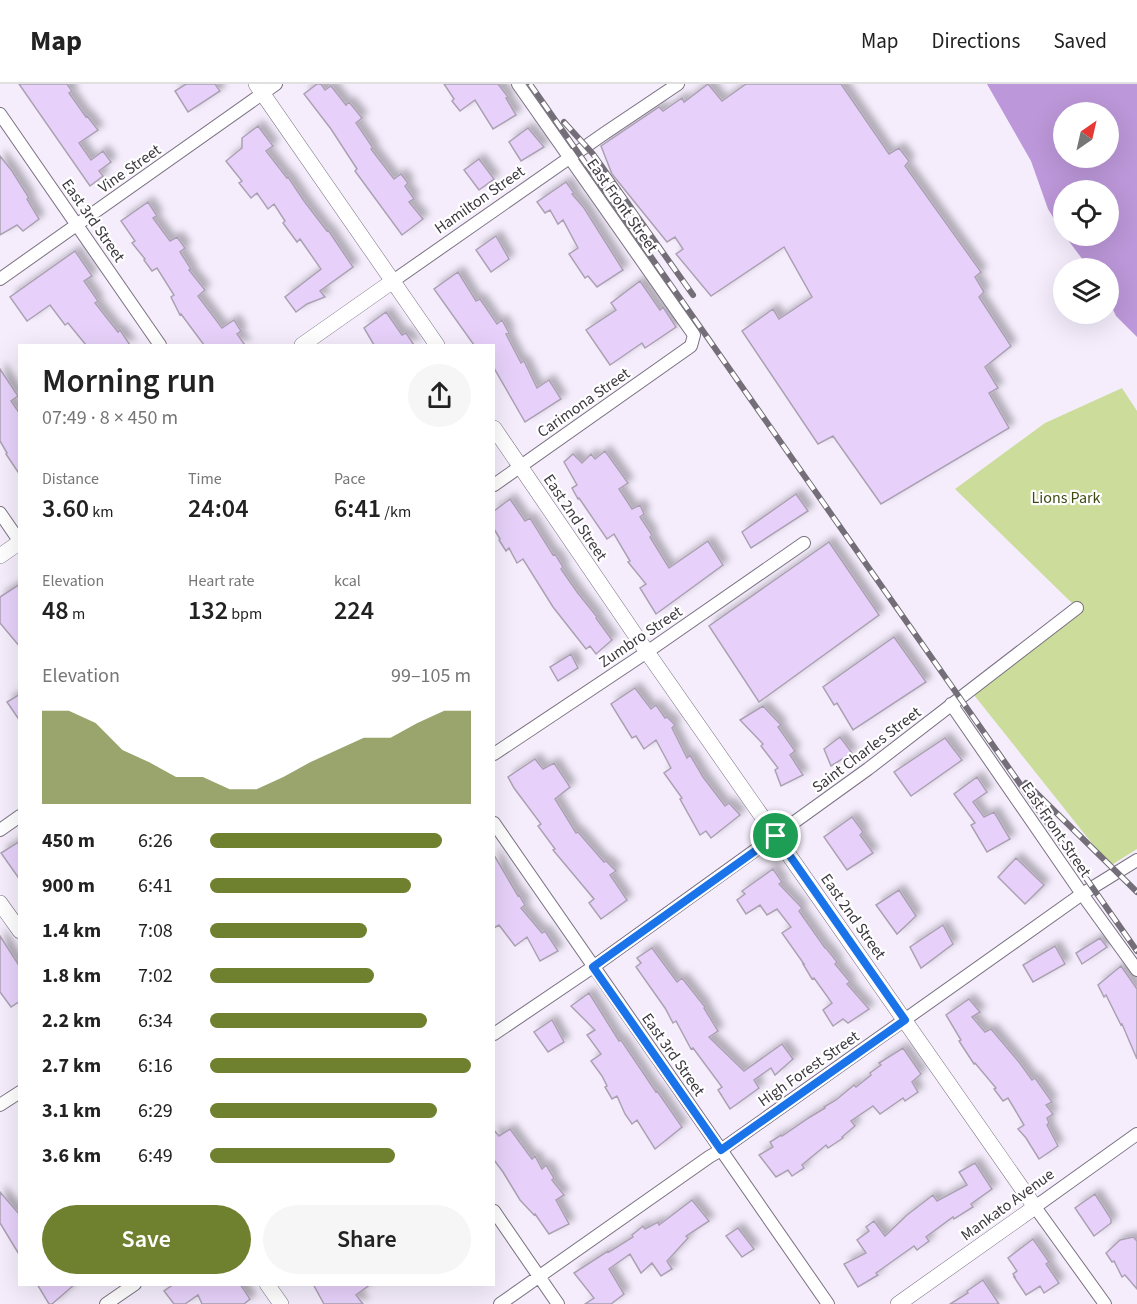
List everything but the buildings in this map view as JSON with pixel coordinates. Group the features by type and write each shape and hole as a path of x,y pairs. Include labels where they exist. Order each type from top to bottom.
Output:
{"street":[{"name":"Vine Street","path":"0,279 77,225 260,89 276,84"},
{"name":"East Front Street","path":"518,84 694,335 691,346"},
{"name":"Hamilton Street","path":"303,344 678,84"},
{"path":"260,89 436,344"},
{"name":"East 3rd Street","path":"0,114 159,344"},
{"name":"Carimona Street","path":"495,484 691,346"},
{"name":"East 2nd Street","path":"495,430 647,652 1105,1304"},
{"path":"0,513 18,539"},
{"path":"0,556 18,543"},
{"name":"Zumbro Street","path":"495,753 804,543"},
{"name":"Saint Charles Street","path":"495,1033 593,967 868,769 1077,608"},
{"name":"East Front Street","path":"951,704 1137,970"},
{"path":"0,830 18,817"},
{"name":"East 3rd Street","path":"495,824 828,1304"},
{"name":"High Forest Street","path":"500,1304 1082,894 1137,860"},
{"path":"0,903 18,928"},
{"path":"0,1105 18,1093"},
{"name":"Mankato Avenue","path":"898,1304 1137,1134"},
{"path":"495,1212 558,1304"},
{"path":"106,1304 132,1286"},
{"path":"268,1286 281,1304"}],"green space":[{"name":"Lions Park","path":"1122,388 1137,411 1137,849 1110,866 970,690 1077,608 955,489 1045,423"}],"shaded area":[{"path":"987,84 1137,84 1137,337 1119,319 1119,258 1082,258 1072,246 1119,246 1119,180 1053,180 1053,217 1031,161"}],"railway":[{"path":"530,84 1137,951"},
{"path":"564,122 593,154 693,295"},
{"path":"1026,783 1137,892"}],"route":[{"path":"776,836 905,1020 721,1150 593,967 776,836"}]}
